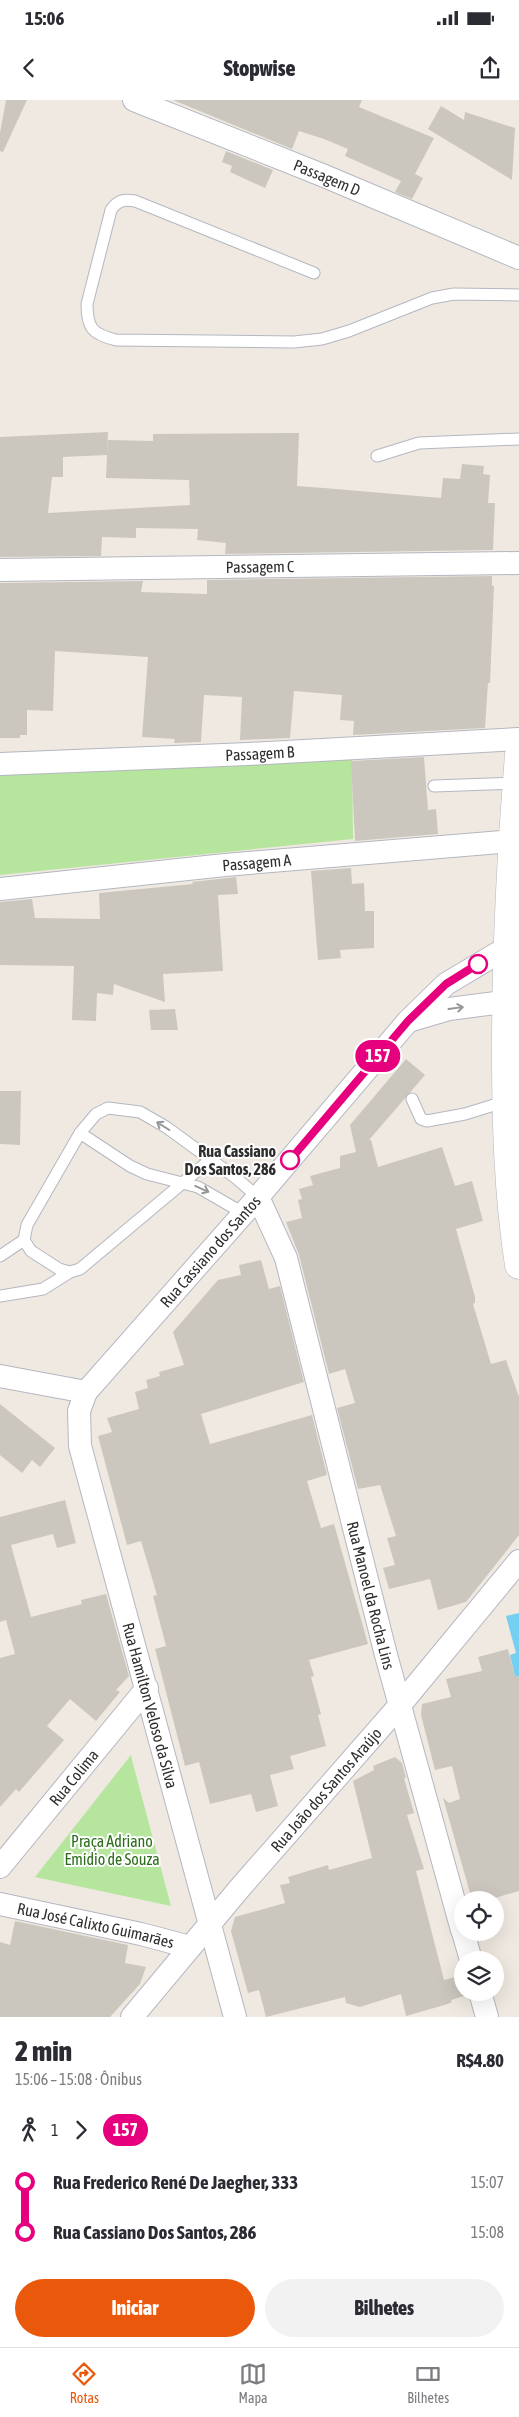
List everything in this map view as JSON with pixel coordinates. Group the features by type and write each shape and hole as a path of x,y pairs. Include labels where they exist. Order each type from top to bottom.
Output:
{"main road":[{"path":"519,755 512,841 508,947 512,1000 512,1221 519,1265"}],"street":[{"name":"Passagem D","path":"134,100 322,175 519,258"},
{"name":"Passagem C","path":"0,570 519,563"},
{"name":"Passagem B","path":"0,764 248,754 519,739"},
{"name":"Passagem A","path":"0,888 225,865 512,841"},
{"name":"Rua Cassiano dos Santos","path":"86,1392 258,1197 408,1021 446,984 508,947"},
{"path":"408,1021 449,1009 512,1000"},
{"name":"Rua Manoel da Rocha Lins","path":"258,1197 286,1258 400,1705 454,1899"},
{"name":"Rua Manoel da Rocha Lins","path":"243,1213 286,1258"},
{"path":"0,1376 86,1392"},
{"name":"Rua Hamilton Veloso da Silva","path":"86,1392 79,1410 80,1446 235,2017"},
{"name":"Rua João dos Santos Araújo","path":"132,2017 209,1924 400,1705 519,1561"},
{"name":"Rua Colima","path":"0,1867 147,1688"},
{"name":"Rua José Calixto Guimarães","path":"0,1904 141,1934 190,1947"},
{"path":"483,2001 487,2017"}],"lane":[{"path":"314,273 125,199 116,202 111,210 87,304 87,318 93,330 102,336 116,340 294,342 322,339 349,331 432,298 454,294 519,296"},
{"path":"377,456 419,443 519,439"},
{"path":"434,786 517,783"},
{"path":"412,1099 421,1119 427,1122 466,1114 512,1100"},
{"path":"70,1272 59,1269 31,1251 24,1240 26,1225 80,1133 96,1114 108,1108 140,1112 166,1127 236,1178 258,1197"},
{"path":"80,1133 130,1166 147,1174 208,1192 243,1213"},
{"path":"0,1296 43,1289 70,1272 80,1269 210,1160"},
{"path":"0,1256 24,1240"}],"green space":[{"path":"352,754 353,839 0,875 0,772"},
{"name":"Praça Adriano Emídio de Souza","path":"131,1755 132,1760 171,1906 35,1877"}],"water":[{"path":"519,1613 519,1676 515,1677 510,1655 516,1653 506,1616"}],"building":[{"path":"6,100 27,100 3,152 0,151 0,133"},
{"path":"173,100 362,100 359,107 434,138 415,174 423,178 412,199 395,192 401,181 345,156 348,149 324,139 299,131 292,149"},
{"path":"441,106 464,120 465,112 515,128 512,180 428,129"},
{"path":"226,151 273,170 265,188 230,172 232,166 222,162"},
{"path":"108,432 107,455 108,440 153,441 153,434 299,433 297,486 441,498 443,478 460,479 462,464 484,466 483,474 490,475 488,503 495,503 493,550 225,554 226,543 197,540 198,529 136,528 136,538 102,537 101,556 0,557 0,437","holes":["107,455 106,478 189,480 190,505 48,513 52,477 63,477 63,457"]},
{"path":"492,576 492,586 494,586 490,683 488,683 485,728 353,735 354,721 340,720 342,695 294,691 290,738 240,740 242,697 204,695 201,742 174,743 175,739 142,737 148,657 55,651 53,711 27,710 27,735 20,735 20,738 0,738 0,583 143,581 141,592 207,594 207,580"},
{"path":"424,757 428,810 436,809 438,834 355,841 351,761"},
{"path":"351,868 352,884 364,883 365,911 374,911 374,948 340,950 341,958 318,960 311,871"},
{"path":"236,877 238,894 218,895 223,971 163,974 165,1002 114,984 113,995 97,993 96,1021 72,1020 74,966 0,965 0,902 32,899 35,918 100,919 99,893 193,884 192,882"},
{"path":"175,1009 178,1030 151,1030 149,1010"},
{"path":"406,1059 425,1075 369,1140 371,1140 378,1167 442,1147 455,1186 472,1181 483,1221 456,1229 475,1297 475,1303 473,1304 491,1364 506,1360 519,1397 519,1535 466,1602 438,1610 430,1579 389,1589 383,1568 395,1565 387,1538 396,1536 380,1485 358,1489 337,1408 355,1403 345,1369 329,1374 299,1255 286,1222 302,1218 298,1200 302,1199 299,1189 313,1185 310,1176 340,1168 340,1156 356,1152 350,1125"},
{"path":"0,1091 21,1091 20,1145 0,1144"},
{"path":"261,1260 269,1289 280,1286 304,1382 201,1414 210,1444 312,1415 327,1475 307,1481 321,1528 334,1524 368,1644 309,1660 314,1676 311,1677 321,1714 318,1715 326,1746 290,1756 294,1769 270,1775 278,1806 256,1812 251,1794 210,1804 199,1762 185,1766 155,1649 166,1646 153,1596 157,1595 141,1541 127,1545 98,1436 112,1432 107,1418 139,1409 135,1392 148,1388 146,1380 160,1376 159,1372 184,1365 173,1332 218,1280 241,1275 239,1265"},
{"path":"0,1404 55,1448 40,1467 32,1460 22,1473 0,1455"},
{"path":"65,1500 76,1543 57,1548 53,1534 11,1545 31,1617 82,1604 81,1600 106,1594 129,1676 116,1690 120,1692 96,1721 70,1699 47,1726 64,1740 19,1792 16,1789 0,1807 0,1658 15,1654 6,1620 0,1622 0,1517"},
{"path":"508,1649 515,1677 519,1676 519,1891 504,1895 504,1891 469,1891 443,1798 449,1803 460,1799 452,1766 435,1770 421,1715 422,1704 451,1697 446,1679 482,1671 478,1657"},
{"path":"395,1757 402,1763 406,1778 404,1778 414,1813 407,1815 424,1869 416,1871 444,1980 454,1977 454,1999 448,2004 406,2016 401,1994 360,2007 346,2003 345,1997 266,2017 259,1990 248,1993 231,1931 235,1917 285,1903 280,1885 290,1883 288,1877 328,1865 329,1870 372,1858 353,1781 374,1770 373,1766"},
{"path":"15,1921 128,1945 125,1963 146,1967 140,1984 110,2017 0,2017 0,1942 10,1945"}],"bus line":[{"name":"157","path":"290,1160 408,1021 446,984 478,964"}],"place":[{"name":"Rua Cassiano Dos Santos, 286","path":"290,1160"}]}
